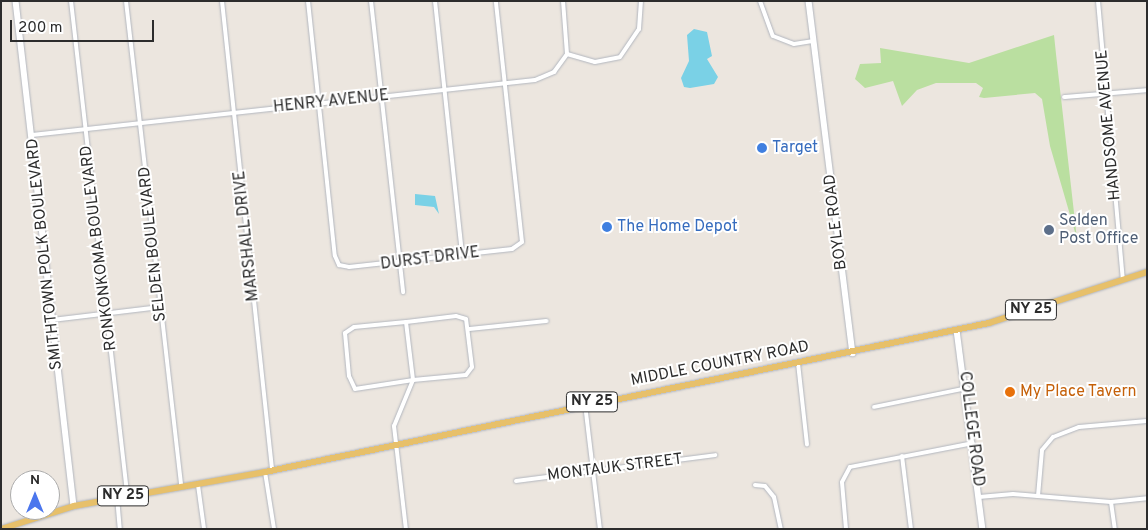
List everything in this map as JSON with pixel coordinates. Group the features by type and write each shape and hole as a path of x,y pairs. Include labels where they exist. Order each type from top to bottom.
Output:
{"main road":[{"name":"MIDDLE COUNTRY ROAD","path":"269,472 395,443 585,404 853,353 957,330 1147,272"},
{"name":"NY 25","path":"1,529 74,506 127,495 269,472"}],"street":[{"name":"SMITHTOWN POLK BOULEVARD","path":"16,1 74,506"},
{"name":"RONKONKOMA BOULEVARD","path":"71,1 127,495"},
{"name":"SELDEN BOULEVARD","path":"126,1 181,487"},
{"name":"MARSHALL DRIVE","path":"222,1 274,529"},
{"path":"308,1 319,104"},
{"path":"371,1 403,292"},
{"path":"434,1 462,254"},
{"path":"496,1 505,83"},
{"path":"563,1 567,54 595,62 620,56 639,29 641,1"},
{"path":"760,1 773,36 794,44 814,41"},
{"name":"BOYLE ROAD","path":"809,1 853,353"},
{"name":"HANDSOME AVENUE","path":"1098,1 1123,279"},
{"name":"HENRY AVENUE","path":"32,135 546,77 567,54"},
{"name":"DURST DRIVE","path":"319,104 335,256 342,267 400,262 518,247 522,235 505,83"},
{"path":"1064,97 1147,90"},
{"path":"52,320 160,307"},
{"path":"456,316 466,319 469,329 470,372 355,389 349,376 344,333 348,329 406,322 456,316"},
{"path":"469,329 547,321"},
{"path":"406,322 413,380 394,419 395,443 406,529"},
{"name":"COLLEGE ROAD","path":"957,330 967,388 983,529"},
{"path":"798,363 808,445"},
{"path":"874,407 967,388"},
{"path":"585,404 600,529"},
{"path":"1038,496 1042,450 1053,437 1078,427 1147,421"},
{"path":"846,529 842,482 845,471 902,456 973,443"},
{"name":"MONTAUK STREET","path":"516,481 715,455"},
{"path":"902,456 911,529"},
{"path":"198,484 204,529"},
{"path":"755,484 765,486 774,497 781,529"},
{"path":"979,497 1038,496 1111,502 1147,498"},
{"path":"117,497 120,529"},
{"path":"1111,502 1115,529"}],"green space":[{"path":"1054,35 1077,239 1050,146 1042,99 1035,93 984,98 979,97 983,88 976,83 936,83 917,90 902,106 893,81 865,88 855,79 860,64 881,63 880,48 969,63"}],"water":[{"path":"694,29 707,32 712,56 707,59 718,77 714,84 690,88 684,87 681,78 689,61 687,35"},
{"path":"415,194 435,196 439,214 434,207 415,205"}],"place":[{"name":"Target","path":"762,148"},
{"name":"The Home Depot","path":"607,227"},
{"name":"Selden Post Office","path":"1049,230"},
{"name":"My Place Tavern","path":"1010,392"}]}
